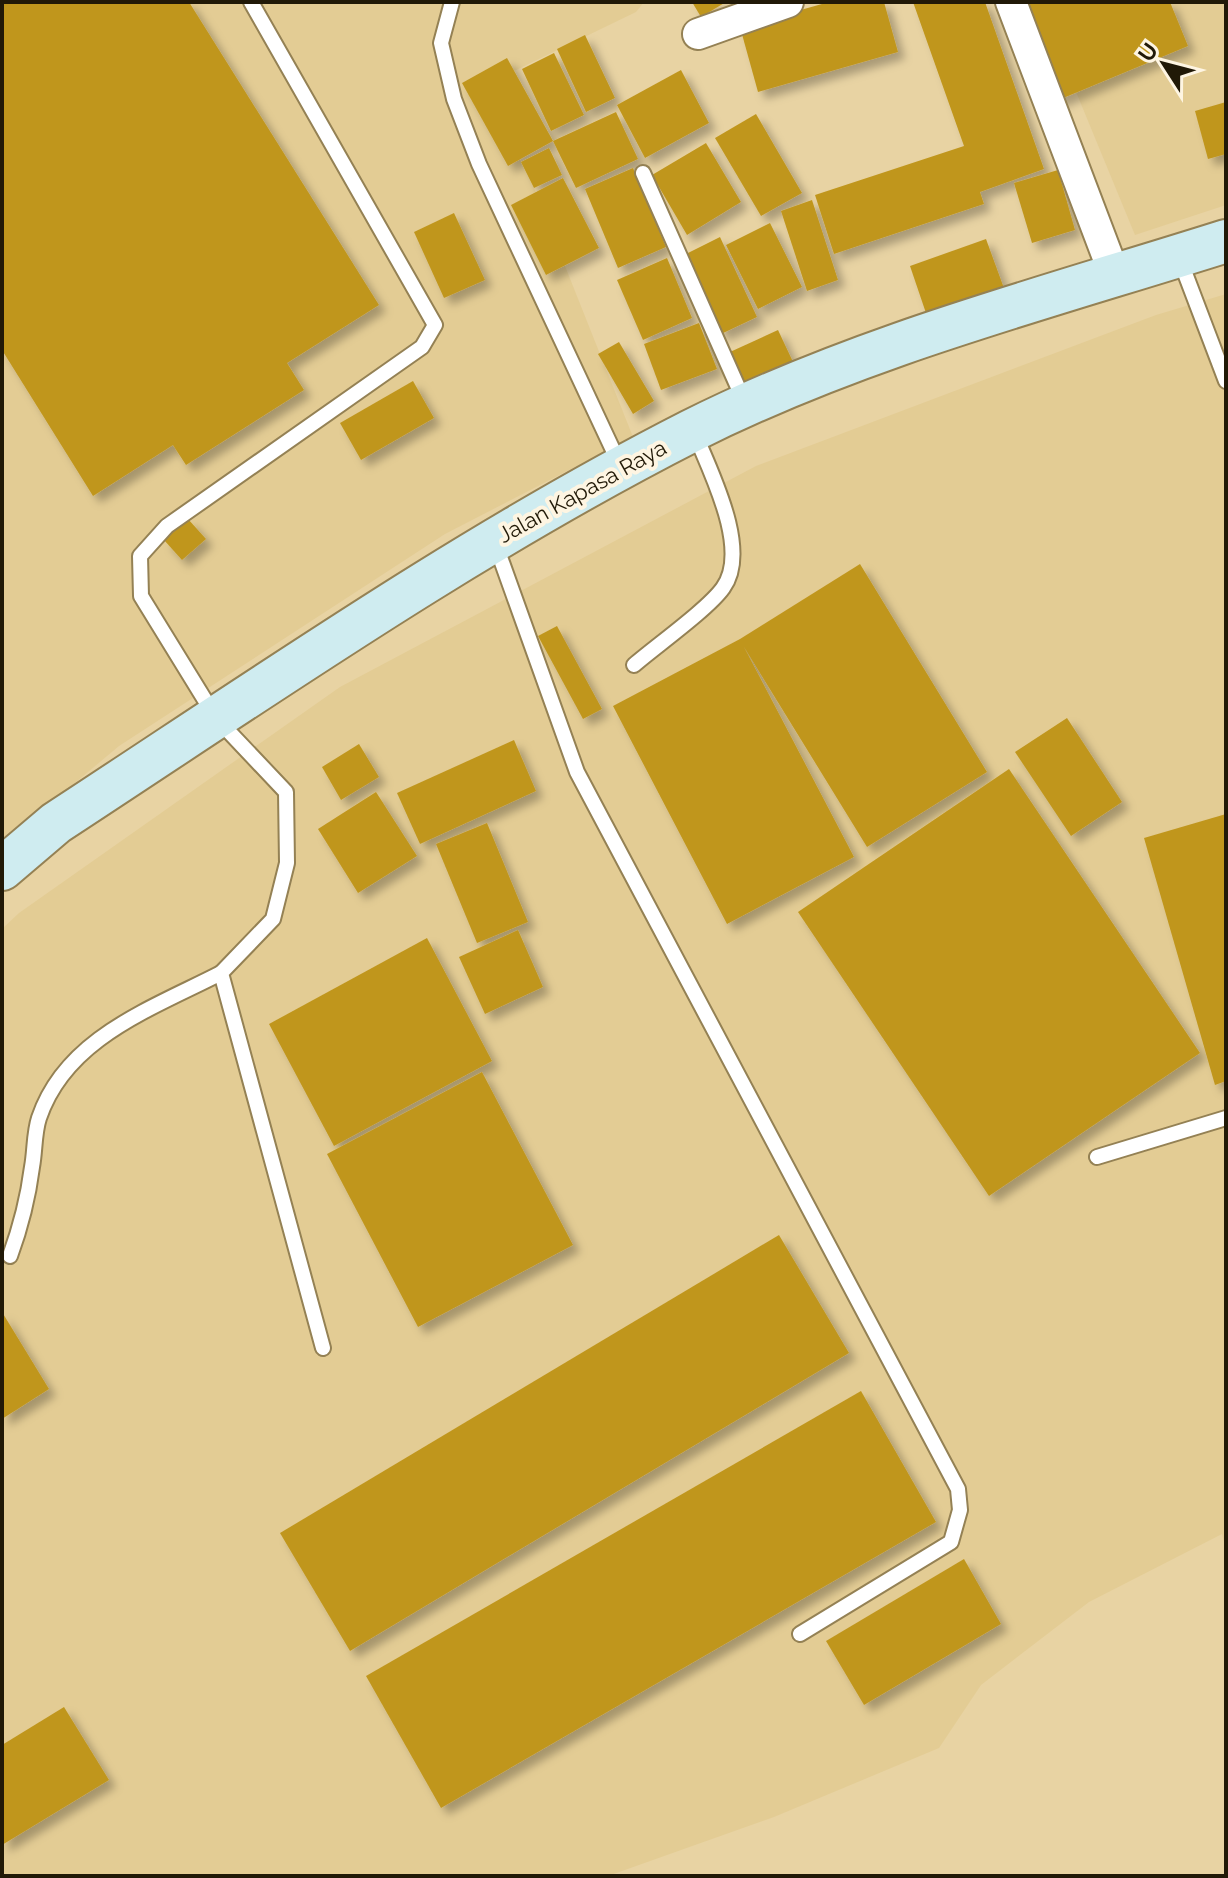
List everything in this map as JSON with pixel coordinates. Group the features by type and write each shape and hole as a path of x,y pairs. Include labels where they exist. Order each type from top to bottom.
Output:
{"main road":[{"name":"Jalan Kapasa Raya","path":"2,869 56,823 494,539 693,430 876,351 1226,241"}],"street":[{"path":"698,34 788,2"},
{"path":"1011,2 1115,276"}],"lane":[{"path":"10,1256 25,1213 38,1119 61,1071 89,1045 123,1024 221,973 273,919 287,863 286,792 216,718 141,596 140,556 167,526 422,347 435,325 251,2"},
{"path":"452,2 441,43 454,99 479,164 622,469"},
{"path":"643,173 747,407"},
{"path":"1178,256 1226,381"},
{"path":"634,665 725,587 733,553 724,504 693,430"},
{"path":"494,539 577,772 958,1489 960,1510 951,1542 800,1634"},
{"path":"221,973 323,1348"},
{"path":"1097,1157 1226,1118"}],"shaded area":[{"path":"2,2 644,2 636,12 483,86 534,188 633,437 445,534 119,746 2,844"},
{"path":"1039,2 1226,2 1226,205 1135,235"},
{"path":"1226,294 1226,1549 1222,1534 1089,1602 981,1685 939,1748 774,1817 608,1876 2,1876 2,929 19,913 340,687 756,466 1156,315"}],"building":[{"path":"2,2 189,2 379,305 287,363 304,390 186,465 173,445 93,496 2,350"},
{"path":"692,2 726,2 701,17"},
{"path":"829,2 884,2 898,52 758,92 740,27"},
{"path":"913,2 985,2 1044,169 980,192 984,204 834,254 815,195 964,146"},
{"path":"1015,2 1170,2 1188,46 1056,101"},
{"path":"585,35 615,98 586,112 557,49"},
{"path":"554,53 584,115 551,131 522,69"},
{"path":"507,58 553,141 508,166 462,83"},
{"path":"681,70 709,123 645,158 617,105"},
{"path":"1226,102 1226,154 1208,159 1195,111"},
{"path":"616,112 638,159 576,188 553,141"},
{"path":"756,114 802,193 761,216 715,138"},
{"path":"706,143 741,202 687,235 652,175"},
{"path":"549,148 562,175 534,188 521,162"},
{"path":"633,168 666,247 618,268 585,189"},
{"path":"1058,170 1075,230 1032,243 1014,183"},
{"path":"563,178 599,248 546,275 511,205"},
{"path":"812,200 838,280 807,291 781,211"},
{"path":"454,213 485,280 444,298 414,232"},
{"path":"770,223 802,287 758,309 726,245"},
{"path":"720,237 757,317 721,334 684,255"},
{"path":"986,239 1005,291 928,319 910,266"},
{"path":"667,258 692,318 643,340 617,280"},
{"path":"699,323 717,369 661,390 644,344"},
{"path":"778,330 794,364 745,386 730,352"},
{"path":"619,342 654,401 633,414 598,354"},
{"path":"413,381 434,418 361,460 340,423"},
{"path":"188,519 206,539 182,560 164,540"},
{"path":"860,564 987,772 867,847 744,647 854,857 727,924 613,706 740,639"},
{"path":"557,626 602,709 583,719 538,636"},
{"path":"1067,718 1122,802 1071,836 1015,752"},
{"path":"514,740 536,791 420,844 397,793"},
{"path":"359,744 379,777 341,800 322,767"},
{"path":"1009,769 1200,1053 989,1196 798,912"},
{"path":"376,792 417,856 358,893 318,829"},
{"path":"1226,814 1226,1081 1215,1085 1144,838"},
{"path":"487,823 528,922 477,943 436,844"},
{"path":"518,930 543,987 485,1014 459,957"},
{"path":"427,938 492,1061 334,1146 269,1024"},
{"path":"482,1072 573,1245 418,1327 327,1154"},
{"path":"779,1235 849,1353 350,1651 280,1533"},
{"path":"2,1312 49,1389 2,1419"},
{"path":"861,1391 936,1522 441,1808 366,1676"},
{"path":"964,1559 1001,1624 864,1705 826,1641"},
{"path":"64,1707 109,1780 2,1845 2,1745"}]}
